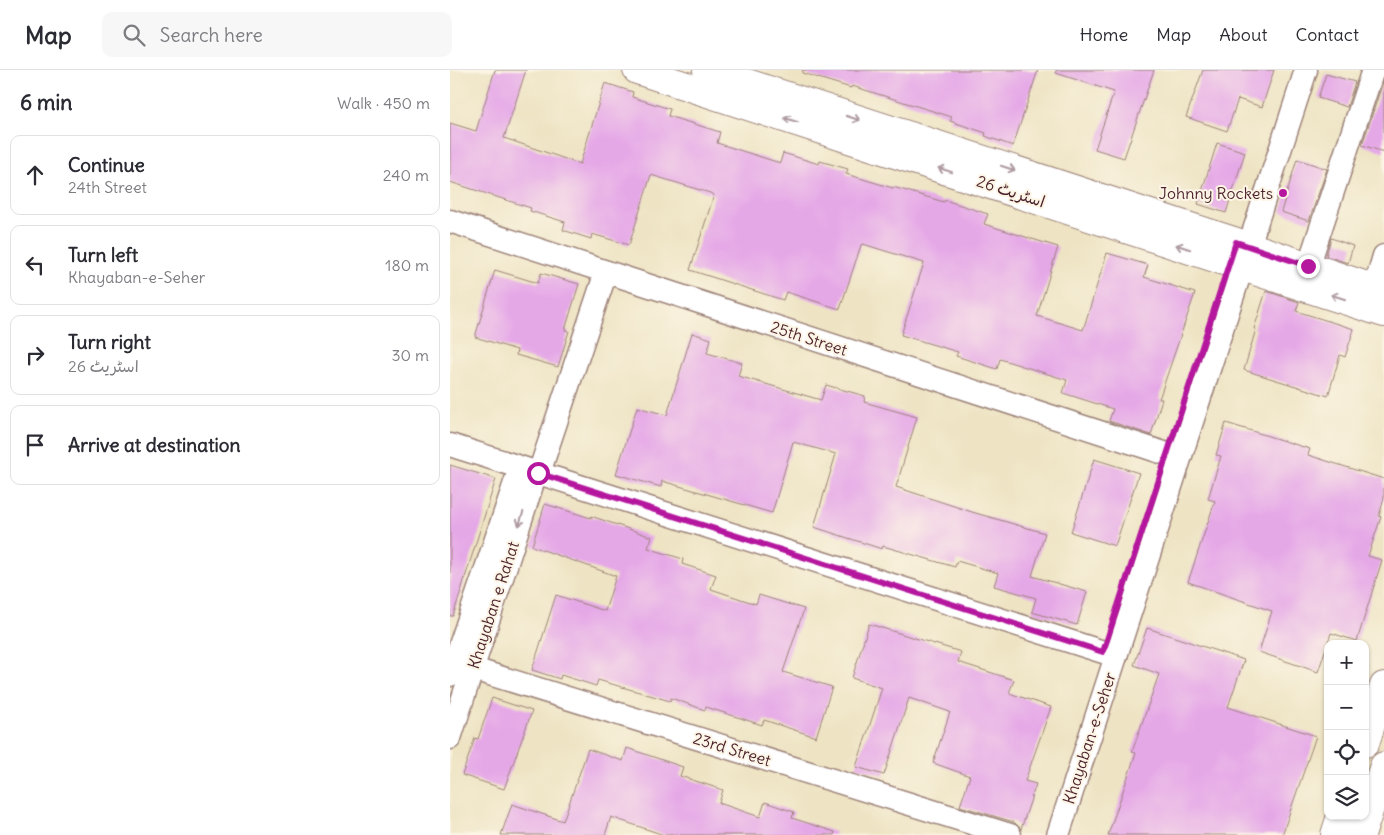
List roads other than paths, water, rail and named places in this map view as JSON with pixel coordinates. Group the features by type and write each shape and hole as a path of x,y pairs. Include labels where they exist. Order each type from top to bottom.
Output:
{"main road":[{"name":"اسٹریٹ 26","path":"637,70 1239,254 1308,266 1378,300"},
{"name":"اسٹریٹ 26","path":"707,70 1239,254 1378,300"},
{"path":"1369,731 1384,686"},
{"path":"1361,835 1384,766"},
{"path":"1335,835 1340,820"}],"street":[{"name":"Khayaban-e-Seher","path":"1044,835 1110,654 1239,254 1291,70"},
{"name":"Khayaban-e-Seher","path":"1058,835 1167,454 1306,70"},
{"path":"1308,266 1373,70"},
{"name":"25th Street","path":"450,221 1167,454"},
{"path":"1378,300 1384,256"},
{"name":"Khayaban e Rahat","path":"450,738 459,669 606,272"},
{"path":"450,445 1110,654"},
{"name":"23rd Street","path":"459,669 1010,835"}],"place":[{"name":"Johnny Rockets","path":"1283,193"}]}
